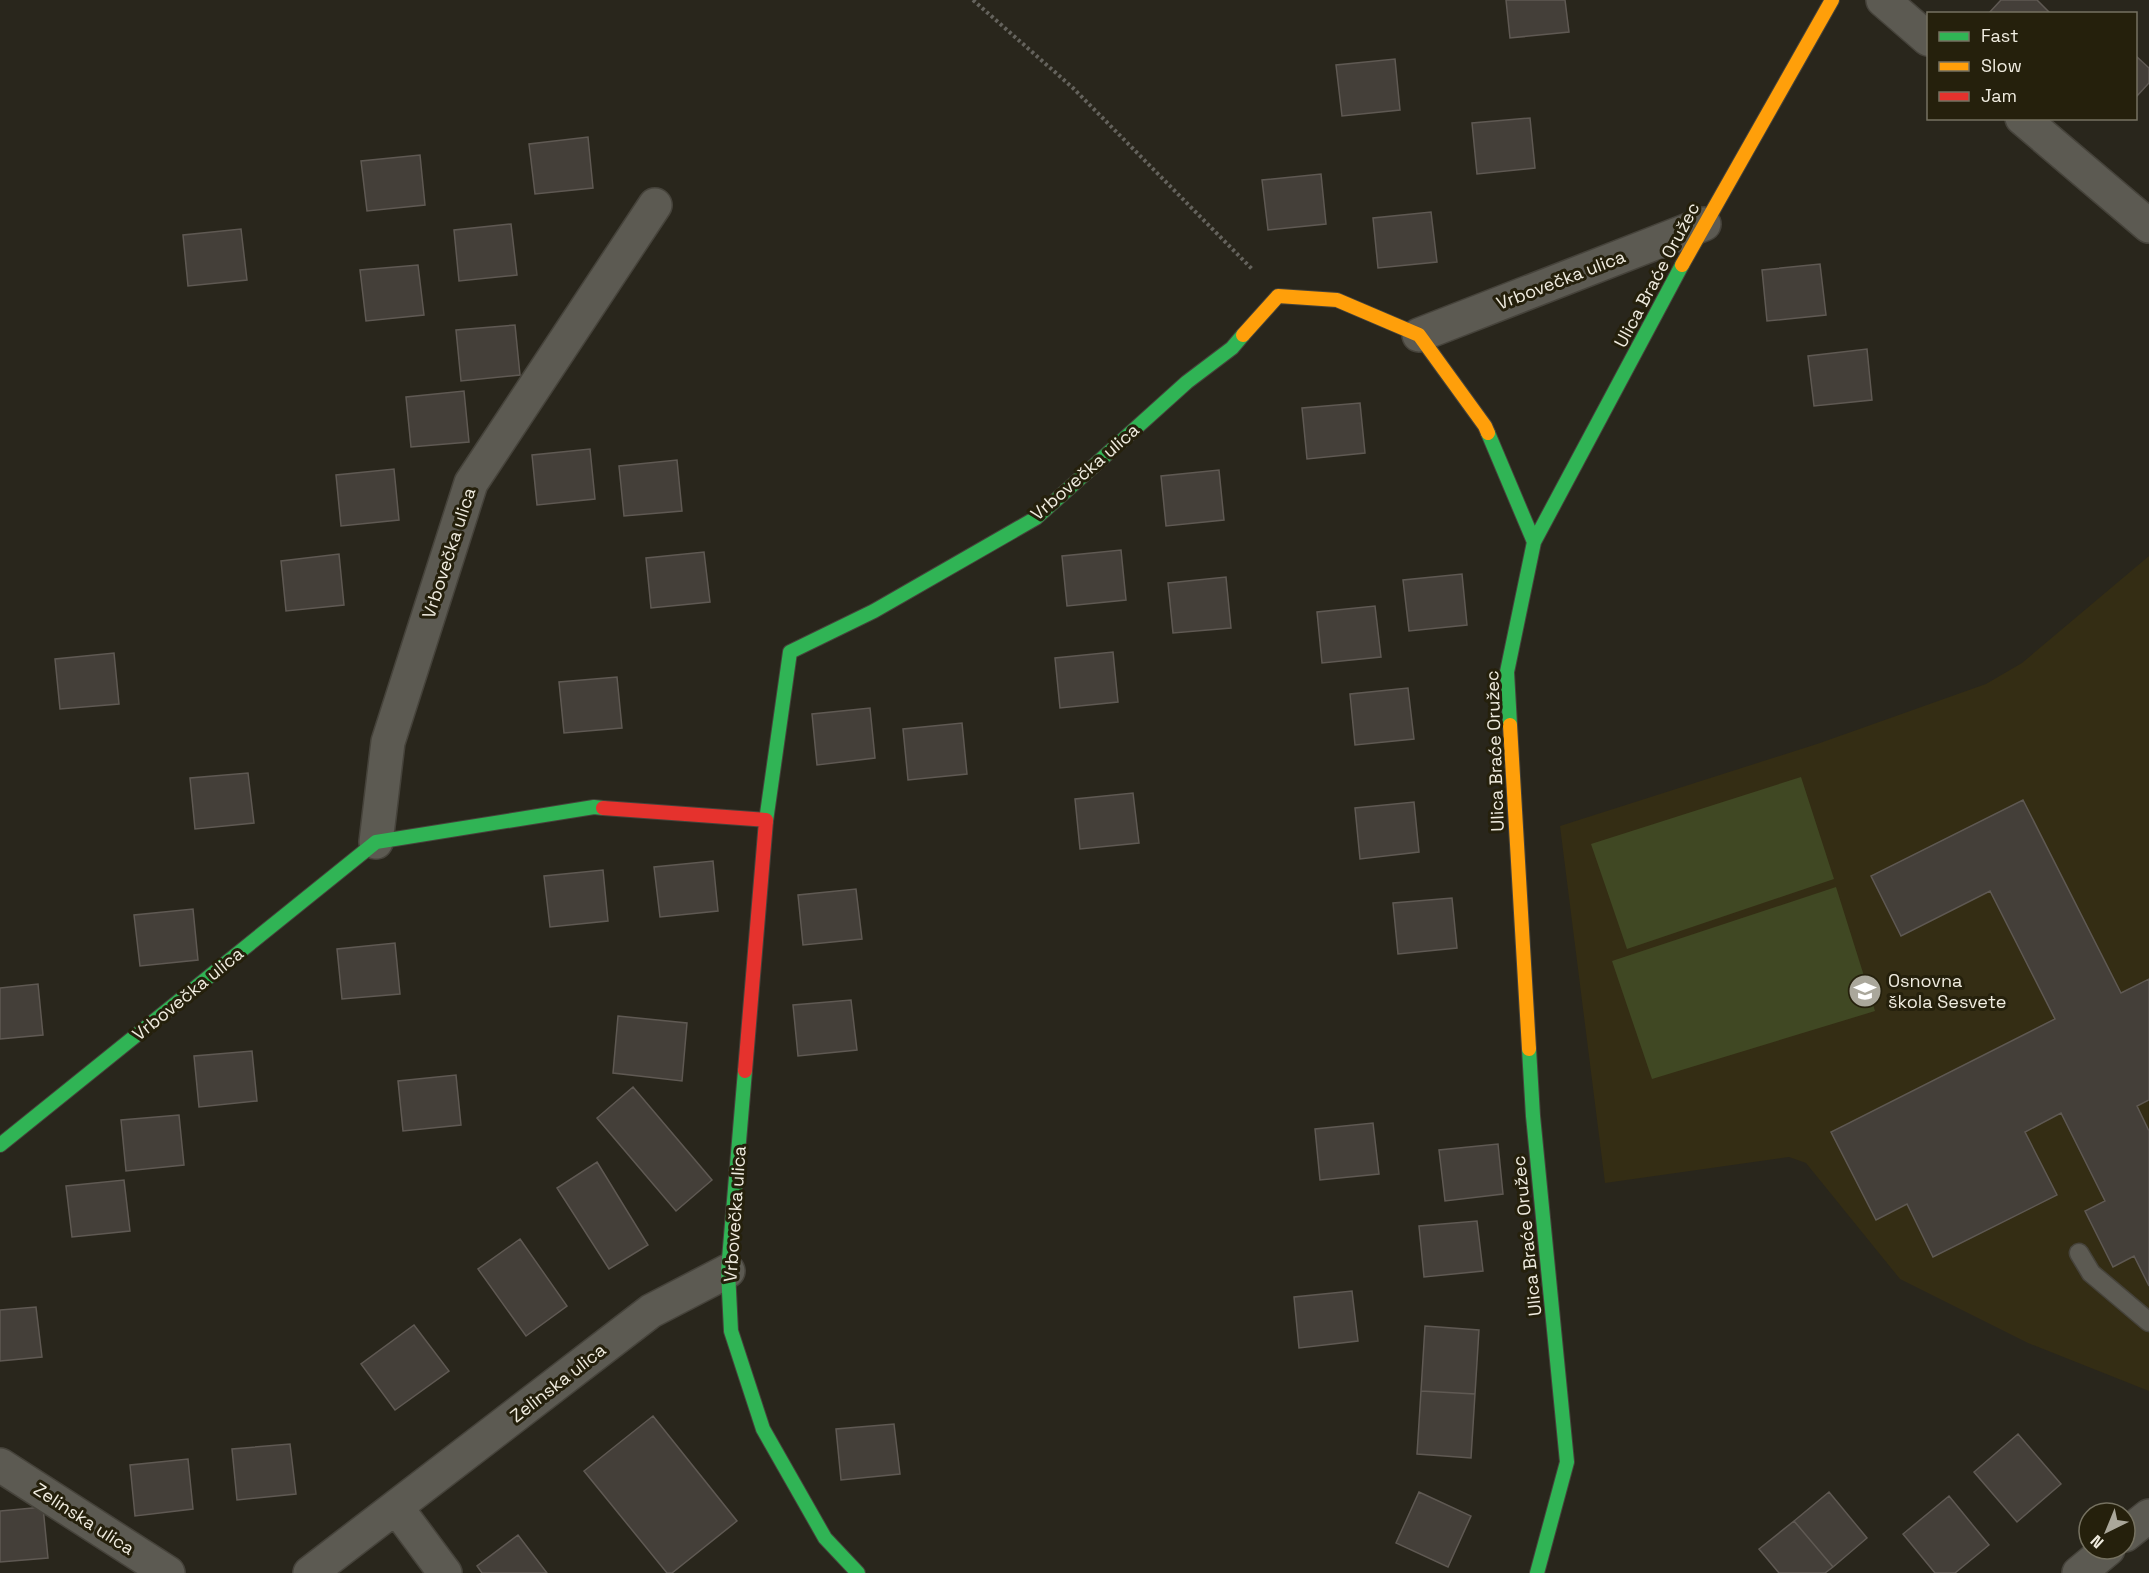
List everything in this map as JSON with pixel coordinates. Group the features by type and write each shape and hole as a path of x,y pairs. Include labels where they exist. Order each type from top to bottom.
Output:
{"street":[{"name":"Ulica Braće Oružec","path":"1537,1573 1568,1462 1533,1116 1507,672 1534,542 1704,225 1833,0"},
{"path":"1883,0 1927,37"},
{"path":"2024,120 2149,226"},
{"name":"Vrbovečka ulica","path":"376,842 388,742 471,483 655,205"},
{"name":"Vrbovečka ulica","path":"1419,335 1704,225"},
{"path":"1278,296 1337,300 1419,335 1485,426 1534,542"},
{"name":"Vrbovečka ulica","path":"858,1573 825,1538 762,1429 731,1330 729,1271 766,820 790,652 874,611 1035,518 1187,382 1232,348 1278,296"},
{"name":"Vrbovečka ulica","path":"0,1145 376,842 594,807 766,820"},
{"name":"Zelinska ulica","path":"310,1573 651,1311 729,1271"},
{"name":"Zelinska ulica","path":"0,1465 168,1573"},
{"path":"396,1507 445,1573"},
{"path":"2137,1526 2149,1516"},
{"path":"2079,1573 2094,1561"}],"lane":[{"path":"2079,1253 2091,1273 2149,1322"}],"path":[{"path":"973,0 1073,88 1278,296"}],"shaded area":[{"name":"Osnovna škola Sesvete","path":"2149,556 2149,1391 2028,1343 1900,1279 1806,1163 1789,1157 1605,1183 1560,826 1820,743 1986,684 2022,663"}],"green space":[{"path":"1801,777 1834,879 1627,949 1591,844"},
{"path":"1836,887 1875,1011 1652,1079 1612,961"}],"building":[{"path":"1506,0 1565,0 1569,32 1510,38"},
{"path":"2001,0 2037,0 2049,12 1990,12"},
{"path":"2137,57 2149,68 2149,83 2137,96"},
{"path":"1395,59 1400,110 1342,116 1336,65"},
{"path":"1530,118 1535,168 1477,174 1472,123"},
{"path":"588,137 593,188 535,194 529,144"},
{"path":"420,155 425,205 367,211 361,161"},
{"path":"1321,174 1326,224 1268,230 1262,180"},
{"path":"1431,212 1437,262 1378,268 1373,218"},
{"path":"511,224 517,275 459,281 454,230"},
{"path":"241,229 247,280 188,286 183,235"},
{"path":"1820,264 1826,315 1767,321 1762,270"},
{"path":"418,265 424,315 366,321 360,270"},
{"path":"515,325 520,375 461,381 456,330"},
{"path":"1867,349 1872,400 1814,406 1808,356"},
{"path":"464,391 469,442 411,447 406,397"},
{"path":"1360,403 1365,453 1307,459 1302,408"},
{"path":"590,449 595,499 537,505 532,455"},
{"path":"677,460 682,511 624,516 619,466"},
{"path":"394,469 399,520 341,526 336,475"},
{"path":"1219,470 1224,520 1166,526 1161,476"},
{"path":"1121,550 1126,600 1067,606 1062,556"},
{"path":"704,552 710,602 651,608 646,558"},
{"path":"339,554 344,605 286,611 281,561"},
{"path":"1462,574 1467,625 1409,631 1403,580"},
{"path":"1226,577 1231,628 1173,633 1168,583"},
{"path":"1375,606 1381,657 1322,663 1317,612"},
{"path":"1113,652 1118,702 1060,708 1055,658"},
{"path":"114,653 119,704 60,709 55,659"},
{"path":"617,677 622,728 564,733 559,682"},
{"path":"1408,688 1414,739 1355,745 1350,694"},
{"path":"870,708 875,758 817,765 812,714"},
{"path":"962,723 967,774 908,780 903,729"},
{"path":"248,773 254,823 195,829 190,778"},
{"path":"1133,793 1139,843 1080,849 1075,799"},
{"path":"2023,800 2121,993 2149,979 2149,1100 2137,1106 2149,1131 2149,1286 2134,1256 2113,1267 2085,1211 2105,1201 2061,1113 2025,1132 2057,1195 1933,1257 1907,1204 1876,1220 1831,1132 2055,1019 1990,891 1901,936 1871,876"},
{"path":"1414,802 1419,852 1360,859 1355,808"},
{"path":"713,861 718,911 660,917 654,867"},
{"path":"603,870 608,921 550,927 544,876"},
{"path":"856,889 862,939 803,945 798,895"},
{"path":"1452,898 1457,948 1398,954 1393,903"},
{"path":"193,909 198,960 140,966 134,915"},
{"path":"395,943 400,994 342,999 337,949"},
{"path":"38,984 43,1035 0,1039 0,988"},
{"path":"851,1000 857,1050 798,1056 793,1005"},
{"path":"618,1016 687,1023 682,1081 613,1073"},
{"path":"252,1051 257,1101 199,1107 194,1056"},
{"path":"456,1075 461,1125 403,1131 398,1081"},
{"path":"633,1087 712,1180 676,1211 597,1118"},
{"path":"179,1115 184,1165 126,1171 121,1120"},
{"path":"1373,1123 1379,1174 1320,1180 1315,1129"},
{"path":"1498,1144 1503,1194 1445,1201 1439,1150"},
{"path":"597,1162 648,1245 609,1269 557,1188"},
{"path":"124,1180 130,1231 72,1237 66,1186"},
{"path":"1477,1221 1483,1271 1424,1277 1419,1226"},
{"path":"520,1239 567,1306 526,1336 478,1269"},
{"path":"1352,1291 1358,1341 1299,1348 1294,1297"},
{"path":"36,1307 42,1357 0,1361 0,1310"},
{"path":"414,1325 449,1371 395,1410 361,1364"},
{"path":"1425,1326 1479,1330 1475,1394 1421,1391"},
{"path":"1421,1391 1475,1394 1471,1458 1417,1454"},
{"path":"653,1416 737,1521 672,1573 667,1573 584,1471"},
{"path":"894,1424 900,1474 841,1480 836,1429"},
{"path":"2018,1434 2061,1484 2017,1522 1974,1472"},
{"path":"290,1444 296,1494 237,1500 232,1449"},
{"path":"188,1459 193,1509 135,1516 130,1465"},
{"path":"1419,1492 1471,1516 1448,1567 1396,1543"},
{"path":"1829,1492 1867,1538 1833,1567 1794,1521"},
{"path":"1949,1496 1989,1545 1955,1573 1935,1573 1903,1534"},
{"path":"43,1507 48,1558 0,1562 0,1511"},
{"path":"1794,1521 1833,1567 1825,1573 1779,1573 1759,1549"},
{"path":"518,1535 547,1573 482,1573 477,1566"}],"traffic: fast":[{"path":"1510,725 1507,672 1534,542 1682,265"},
{"path":"766,821 790,652 874,611 1036,518 1187,382 1232,348 1243,335"},
{"path":"1488,433 1534,542"},
{"path":"0,1145 376,842 594,807 603,808"},
{"path":"1529,1049 1533,1116 1567,1462 1537,1573"},
{"path":"745,1071 728,1271 731,1331 763,1429 825,1538 858,1573"}],"traffic: slow":[{"path":"1682,265 1832,0"},
{"path":"1243,335 1278,296 1337,300 1419,335 1488,433"},
{"path":"1510,725 1529,1049"}],"traffic: jam":[{"path":"603,808 766,820"},
{"path":"745,1071 766,821"}],"place":[{"name":"Osnovna škola Sesvete","path":"1865,991"}]}
